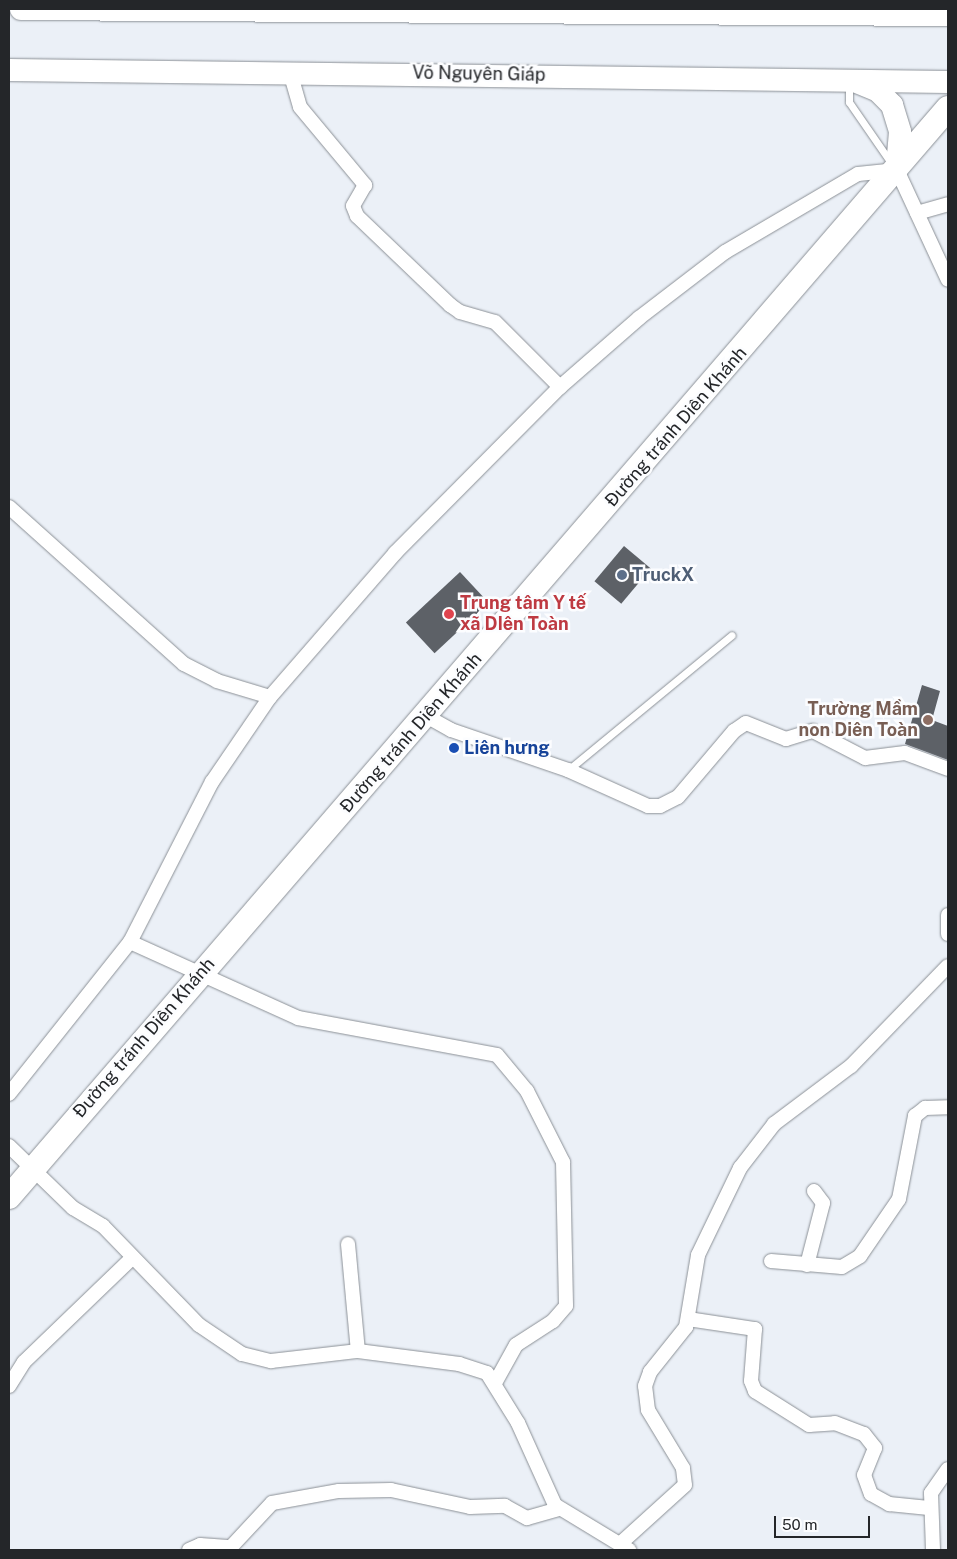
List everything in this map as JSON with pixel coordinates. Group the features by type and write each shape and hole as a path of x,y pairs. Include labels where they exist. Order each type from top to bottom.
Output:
{"highway":[{"name":"Đường tránh Diên Khánh","path":"9,1197 198,976 426,716 897,170 948,108"}],"main road":[{"path":"21,9 759,12 948,15"},
{"name":"Võ Nguyên Giáp","path":"9,70 290,72 948,82"},
{"path":"848,80 878,91 892,106 900,132 897,170"},
{"path":"917,145 948,123"}],"street":[{"path":"290,72 300,107 365,185 353,206 357,216 450,305 460,312 495,322 560,387"},
{"path":"9,1094 130,942 212,782 270,697 395,553 560,387 639,318 725,252 829,188 858,174 897,170 948,280"},
{"path":"917,213 948,204"},
{"path":"9,507 184,664 217,681 270,697"},
{"path":"426,716 451,730 568,770 635,803 660,806 678,797 734,731 746,723 786,739 813,731 865,758 905,753 948,770"},
{"path":"948,915 948,934"},
{"path":"130,942 198,976 298,1018 497,1055 527,1091 563,1162 566,1306 554,1321 516,1345 495,1382"},
{"path":"9,1146 33,1167 73,1208 103,1226 198,1325 242,1354 271,1361 358,1351 475,1367 495,1382 559,1509 625,1546 685,1485 683,1468 648,1410 646,1386 650,1372 682,1334 688,1319 698,1254 725,1194 749,1154 774,1124 856,1060 948,966"},
{"path":"772,1261 842,1267 860,1256 899,1199 915,1116 924,1108 948,1107"},
{"path":"807,1265 822,1203 814,1192"},
{"path":"348,1244 358,1351"},
{"path":"9,1386 24,1362 133,1257"},
{"path":"688,1319 755,1329 751,1381 755,1391 809,1425 834,1423 864,1434 876,1448 864,1475 871,1494 889,1504 929,1508"},
{"path":"933,1550 929,1508 934,1483 948,1469"},
{"path":"189,1550 200,1545 230,1547 272,1504 339,1491 391,1490 470,1507 505,1506 527,1518 559,1509"}],"lane":[{"path":"848,80 850,102 897,170"},
{"path":"568,770 732,636"}],"building":[{"name":"TruckX","path":"624,546 651,568 621,604 594,581"},
{"name":"Trung tâm Y tế xã DIên Toàn","path":"460,572 489,603 435,653 406,622"},
{"name":"Trường Mầm non Diên Toàn","path":"922,685 940,691 932,720 948,726 948,760 905,744"}],"place":[{"name":"TruckX","path":"622,575"},
{"name":"Trung tâm Y tế xã DIên Toàn","path":"449,614"},
{"name":"Trường Mầm non Diên Toàn","path":"928,720"},
{"name":"Liên hưng","path":"454,748"}]}
